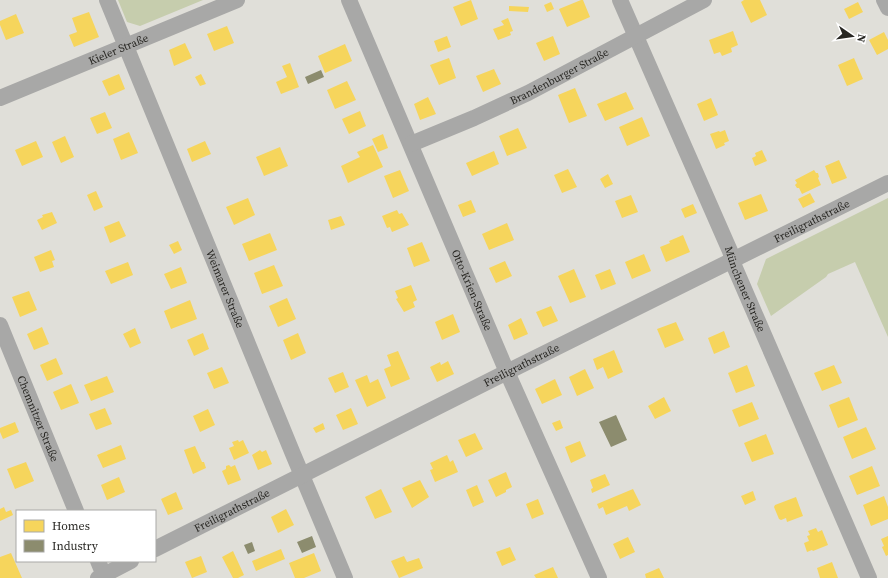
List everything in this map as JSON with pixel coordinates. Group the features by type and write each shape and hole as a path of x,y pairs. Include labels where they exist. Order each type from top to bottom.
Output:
{"street":[{"name":"Weimarer Straße","path":"106,0 345,578"},
{"name":"Kieler Straße","path":"0,98 237,0"},
{"name":"Otto-Krien-Straße","path":"349,0 507,372 599,578"},
{"name":"Münchener Straße","path":"620,0 730,252 734,268 869,578"},
{"name":"Brandenburger Straße","path":"411,144 474,118 528,93 704,0"},
{"path":"884,0 888,8"},
{"name":"Freiligrathstraße","path":"156,549 888,183"},
{"name":"Chemnitzer Straße","path":"0,325 76,510"},
{"path":"101,573 129,562"}],"green space":[{"path":"118,0 203,0 140,26 127,22"},
{"path":"888,198 888,337 855,262 828,274 826,277 771,316 757,284 766,259"}],"building: Homes":[{"path":"471,0 478,19 461,26 453,7"},
{"path":"583,0 590,17 567,27 559,9"},
{"path":"744,0 760,0 767,15 751,23 741,2"},
{"path":"551,2 554,9 547,12 544,5"},
{"path":"858,2 863,12 849,19 844,9"},
{"path":"509,6 529,7 528,12 509,11"},
{"path":"89,12 99,37 74,47 69,35 77,32 72,18"},
{"path":"16,14 24,33 6,40 0,25 0,21"},
{"path":"508,18 513,31 510,32 511,35 498,40 493,29 504,25 501,21"},
{"path":"227,26 234,43 214,51 207,34"},
{"path":"733,31 738,45 731,48 732,52 722,56 720,52 714,54 709,40"},
{"path":"884,32 888,40 888,49 877,55 869,40"},
{"path":"447,36 451,47 438,52 434,41"},
{"path":"553,36 560,54 544,61 536,43"},
{"path":"185,43 192,58 174,66 169,50"},
{"path":"345,44 352,61 325,73 318,56"},
{"path":"449,58 456,78 439,85 430,65"},
{"path":"854,58 863,79 847,86 838,65"},
{"path":"290,63 299,87 281,94 276,82 287,77 282,66"},
{"path":"494,69 501,84 483,92 476,76"},
{"path":"119,74 125,89 109,96 102,81"},
{"path":"201,74 206,84 200,86 195,77"},
{"path":"347,81 356,100 335,109 327,90"},
{"path":"575,88 587,116 569,123 558,95"},
{"path":"626,92 634,109 605,121 597,104"},
{"path":"428,97 436,114 420,120 414,104"},
{"path":"711,98 718,115 704,121 697,104"},
{"path":"360,111 366,126 349,134 342,119"},
{"path":"105,112 112,128 97,134 90,118"},
{"path":"642,117 650,136 627,146 619,127"},
{"path":"518,128 527,148 507,156 499,136"},
{"path":"725,130 729,141 724,143 725,145 716,149 710,134"},
{"path":"129,132 138,153 121,160 113,139"},
{"path":"383,134 388,148 378,152 372,139"},
{"path":"65,136 74,157 61,163 52,142"},
{"path":"36,141 43,157 22,166 15,150"},
{"path":"205,141 211,154 192,162 187,149"},
{"path":"373,145 383,167 348,183 341,166 360,157 357,152"},
{"path":"280,147 288,166 264,176 256,157"},
{"path":"762,150 767,161 755,166 752,158 756,156 755,153"},
{"path":"494,151 499,164 472,176 466,163"},
{"path":"839,160 847,178 832,184 825,166"},
{"path":"568,169 577,187 562,193 554,175"},
{"path":"400,170 409,191 393,198 384,176"},
{"path":"814,170 818,173 818,178 821,185 802,194 799,188 795,185 797,183 795,180"},
{"path":"608,174 613,184 605,188 600,179"},
{"path":"96,191 103,207 94,211 87,195"},
{"path":"810,193 815,202 803,208 798,199"},
{"path":"761,194 768,211 745,220 738,203"},
{"path":"631,195 638,212 622,218 615,201"},
{"path":"248,198 255,215 234,225 226,207"},
{"path":"471,200 476,212 463,217 458,205"},
{"path":"693,204 697,213 685,218 681,209"},
{"path":"397,210 399,214 402,213 409,225 392,232 390,227 387,228 382,216"},
{"path":"52,212 57,223 42,230 37,220 43,217 42,215"},
{"path":"341,216 345,225 331,230 328,220"},
{"path":"119,221 126,236 110,243 104,227"},
{"path":"507,223 514,240 489,250 482,234"},
{"path":"270,233 277,250 249,261 242,244"},
{"path":"683,235 690,252 666,262 660,247"},
{"path":"178,241 182,250 174,254 169,245"},
{"path":"422,242 430,261 414,267 407,248"},
{"path":"51,250 55,260 52,261 54,267 40,272 34,257"},
{"path":"644,254 651,271 632,279 625,262"},
{"path":"505,261 512,276 496,283 489,268"},
{"path":"128,262 133,275 111,284 105,271"},
{"path":"274,265 283,286 262,294 254,273"},
{"path":"181,267 187,283 171,289 164,274"},
{"path":"574,269 586,297 570,303 558,276"},
{"path":"610,269 616,284 601,290 595,275"},
{"path":"411,285 417,300 413,302 415,307 404,312 396,299 398,298 395,291"},
{"path":"29,291 37,310 20,317 12,297"},
{"path":"287,298 296,319 278,327 269,306"},
{"path":"190,300 197,319 171,329 164,311"},
{"path":"551,306 558,321 543,327 536,312"},
{"path":"453,314 460,332 442,340 435,322"},
{"path":"521,318 528,334 514,340 508,325"},
{"path":"676,322 684,340 665,348 657,329"},
{"path":"42,327 49,344 34,350 27,334"},
{"path":"135,328 141,343 130,348 123,334"},
{"path":"724,331 730,347 714,354 708,338"},
{"path":"203,333 209,349 194,356 187,340"},
{"path":"298,333 306,353 291,360 283,340"},
{"path":"614,350 623,372 608,379 603,367 597,370 593,359"},
{"path":"398,351 410,379 391,387 384,369 391,366 387,355"},
{"path":"56,358 63,374 47,381 40,365"},
{"path":"448,361 454,374 437,382 430,367 440,362 441,365"},
{"path":"747,365 755,386 736,393 728,373"},
{"path":"834,365 842,383 822,391 814,373"},
{"path":"222,367 229,383 214,389 207,373"},
{"path":"585,369 594,388 577,396 569,377"},
{"path":"343,372 349,387 335,393 328,378"},
{"path":"367,375 370,383 378,379 386,398 367,407 355,380"},
{"path":"107,376 114,392 91,401 84,385"},
{"path":"555,379 562,395 542,404 535,389"},
{"path":"71,384 79,403 61,410 53,392"},
{"path":"664,397 671,411 655,419 648,406"},
{"path":"849,397 858,420 838,428 829,405"},
{"path":"752,402 759,419 739,427 732,410"},
{"path":"105,408 112,424 96,430 89,414"},
{"path":"351,408 358,424 343,430 336,415"},
{"path":"208,409 215,425 200,432 193,416"},
{"path":"560,420 563,428 556,431 552,423"},
{"path":"15,422 19,432 3,439 0,428"},
{"path":"323,423 325,429 316,433 313,428"},
{"path":"866,427 876,449 852,459 843,437"},
{"path":"475,433 483,449 466,457 458,440"},
{"path":"766,434 774,454 752,462 744,443"},
{"path":"238,440 239,442 243,440 249,453 234,460 229,448 234,446 232,442"},
{"path":"580,441 586,456 571,463 565,447"},
{"path":"121,445 126,459 103,468 97,455"},
{"path":"195,446 206,468 193,474 184,450"},
{"path":"260,450 262,452 266,450 272,464 258,470 252,455"},
{"path":"447,455 450,462 453,460 458,472 435,482 430,470 433,469 430,463"},
{"path":"26,462 34,481 15,489 7,469"},
{"path":"229,465 231,467 235,465 241,480 228,485 222,471"},
{"path":"872,466 880,486 857,495 849,476"},
{"path":"506,472 512,487 496,497 488,480"},
{"path":"605,474 610,485 592,493 591,489 593,488 590,480"},
{"path":"119,477 125,492 107,500 101,485"},
{"path":"420,480 429,497 412,508 402,488"},
{"path":"477,485 484,502 473,507 466,490"},
{"path":"381,489 392,512 375,519 365,497"},
{"path":"633,489 641,505 629,511 627,506 606,515 603,507 599,509 597,504"},
{"path":"753,491 756,500 745,505 741,496"},
{"path":"176,492 183,509 168,515 161,499"},
{"path":"884,496 888,507 888,519 871,526 863,505"},
{"path":"796,497 803,516 787,522 786,518 781,520 779,519 774,507 775,505"},
{"path":"538,499 544,514 532,519 526,504"},
{"path":"4,507 6,512 11,510 13,515 0,521 0,509"},
{"path":"286,509 294,525 278,533 271,517"},
{"path":"816,528 818,532 822,530 828,545 807,552 804,543 809,541 807,536 810,535 808,531"},
{"path":"888,536 888,555 886,556 882,547 884,546 881,539"},
{"path":"628,537 635,552 620,559 613,544"},
{"path":"510,547 516,560 502,566 496,552"},
{"path":"281,549 285,559 256,571 252,561"},
{"path":"233,551 244,575 238,578 233,578 222,557"},
{"path":"11,553 22,578 0,578 0,557"},
{"path":"314,553 321,571 304,578 295,578 289,563"},
{"path":"201,556 207,572 192,578 185,562"},
{"path":"404,556 407,562 419,558 423,568 399,578 391,561"},
{"path":"832,562 838,578 820,578 817,568"},
{"path":"553,567 558,578 536,578 534,575"},
{"path":"659,568 664,578 646,578 645,574"}],"building: Industry":[{"path":"321,70 324,77 308,84 305,77"},
{"path":"616,415 627,440 611,447 599,422"},
{"path":"312,536 316,547 302,553 297,542"},
{"path":"252,542 255,551 248,554 244,545"}]}
